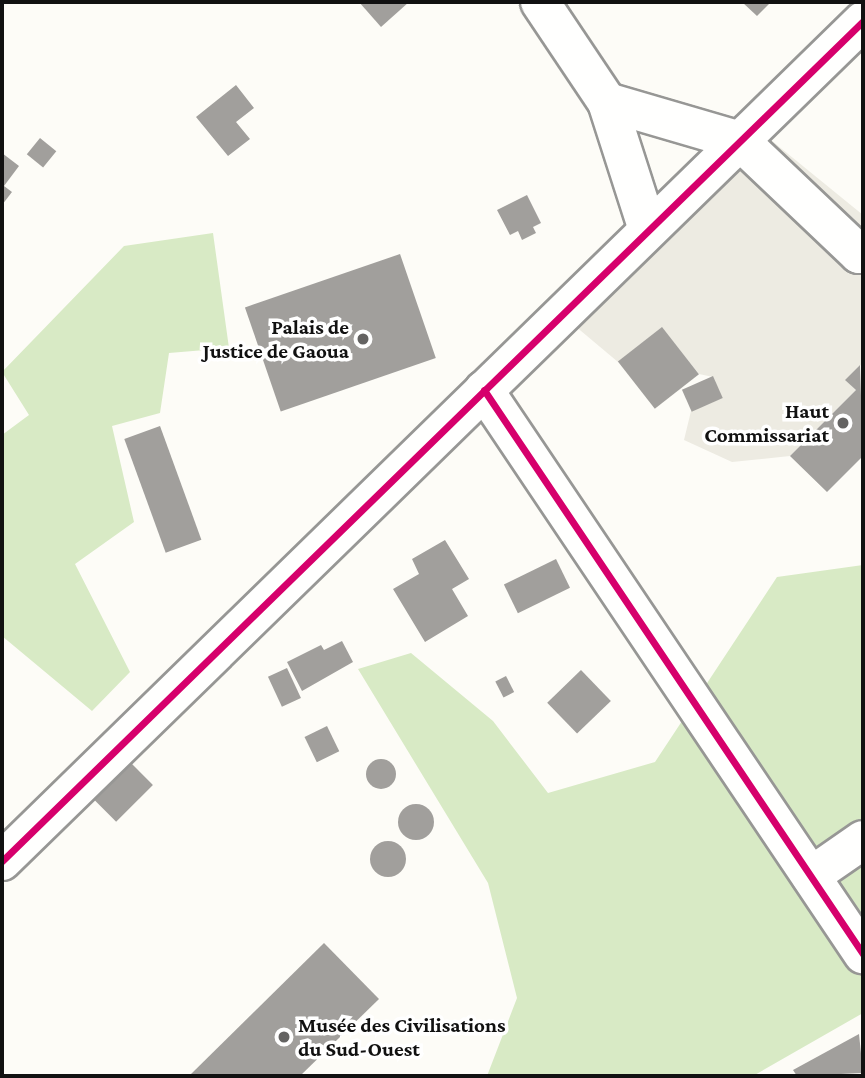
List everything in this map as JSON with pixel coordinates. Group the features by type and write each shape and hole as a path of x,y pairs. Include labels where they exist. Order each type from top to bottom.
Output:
{"street":[{"path":"540,2 607,102 648,230"},
{"path":"2,861 863,21"},
{"path":"607,102 740,141 859,254 863,251"},
{"path":"484,390 863,954"},
{"path":"811,876 863,841"}],"green space":[{"path":"213,233 229,348 169,353 160,413 112,426 134,522 75,564 130,672 92,711 2,636 2,435 29,415 2,372 124,246"},
{"path":"863,565 863,1013 753,1076 487,1076 517,998 488,883 358,669 411,653 493,721 548,793 655,762 777,577"}],"shaded area":[{"path":"755,127 863,215 863,368 860,365 846,380 856,390 790,456 732,462 684,440 691,411 722,398 713,377 699,374 662,328 618,362 562,315"}],"building":[{"path":"359,2 409,2 381,27"},
{"path":"742,2 771,2 757,16"},
{"path":"236,85 254,108 236,122 250,139 228,156 196,117"},
{"path":"40,138 56,151 43,168 27,154"},
{"path":"2,153 19,166 4,186 12,192 2,205"},
{"path":"527,195 541,223 533,227 536,233 522,240 518,231 510,235 497,210"},
{"path":"400,254 436,358 281,411 245,307"},
{"path":"662,327 699,374 655,409 618,361"},
{"name":"Haut Commissariat","path":"860,365 863,456 827,492 790,456 856,390 845,380"},
{"path":"713,376 723,398 692,412 682,390"},
{"path":"160,426 201,540 166,553 124,439"},
{"path":"445,540 469,579 452,589 468,616 425,642 393,589 419,574 412,559"},
{"path":"556,559 570,588 518,613 504,584"},
{"path":"342,641 353,662 302,691 287,662 321,645 324,650"},
{"path":"287,668 301,698 282,707 268,677"},
{"path":"581,670 611,701 577,734 547,703"},
{"path":"506,676 514,692 503,697 495,681"},
{"path":"327,726 339,751 317,762 305,737"},
{"path":"381,759 391,764 396,774 391,784 381,789 371,784 366,774 371,764"},
{"path":"131,763 153,785 116,822 94,800"},
{"path":"416,804 429,809 434,822 429,835 416,840 403,835 398,822 403,809"},
{"path":"388,841 401,846 406,859 401,872 388,877 375,872 370,859 375,846"},
{"name":"Musée des Civilisations du Sud-Ouest","path":"324,943 379,999 300,1076 189,1076"},
{"path":"859,1034 863,1073 797,1076 793,1070"}],"cycle path":[{"path":"2,861 863,21"},
{"path":"484,390 863,954"}],"place":[{"name":"Palais de Justice de Gaoua","path":"363,339"},
{"name":"Haut Commissariat","path":"843,423"},
{"name":"Musée des Civilisations du Sud-Ouest","path":"284,1037"}]}
